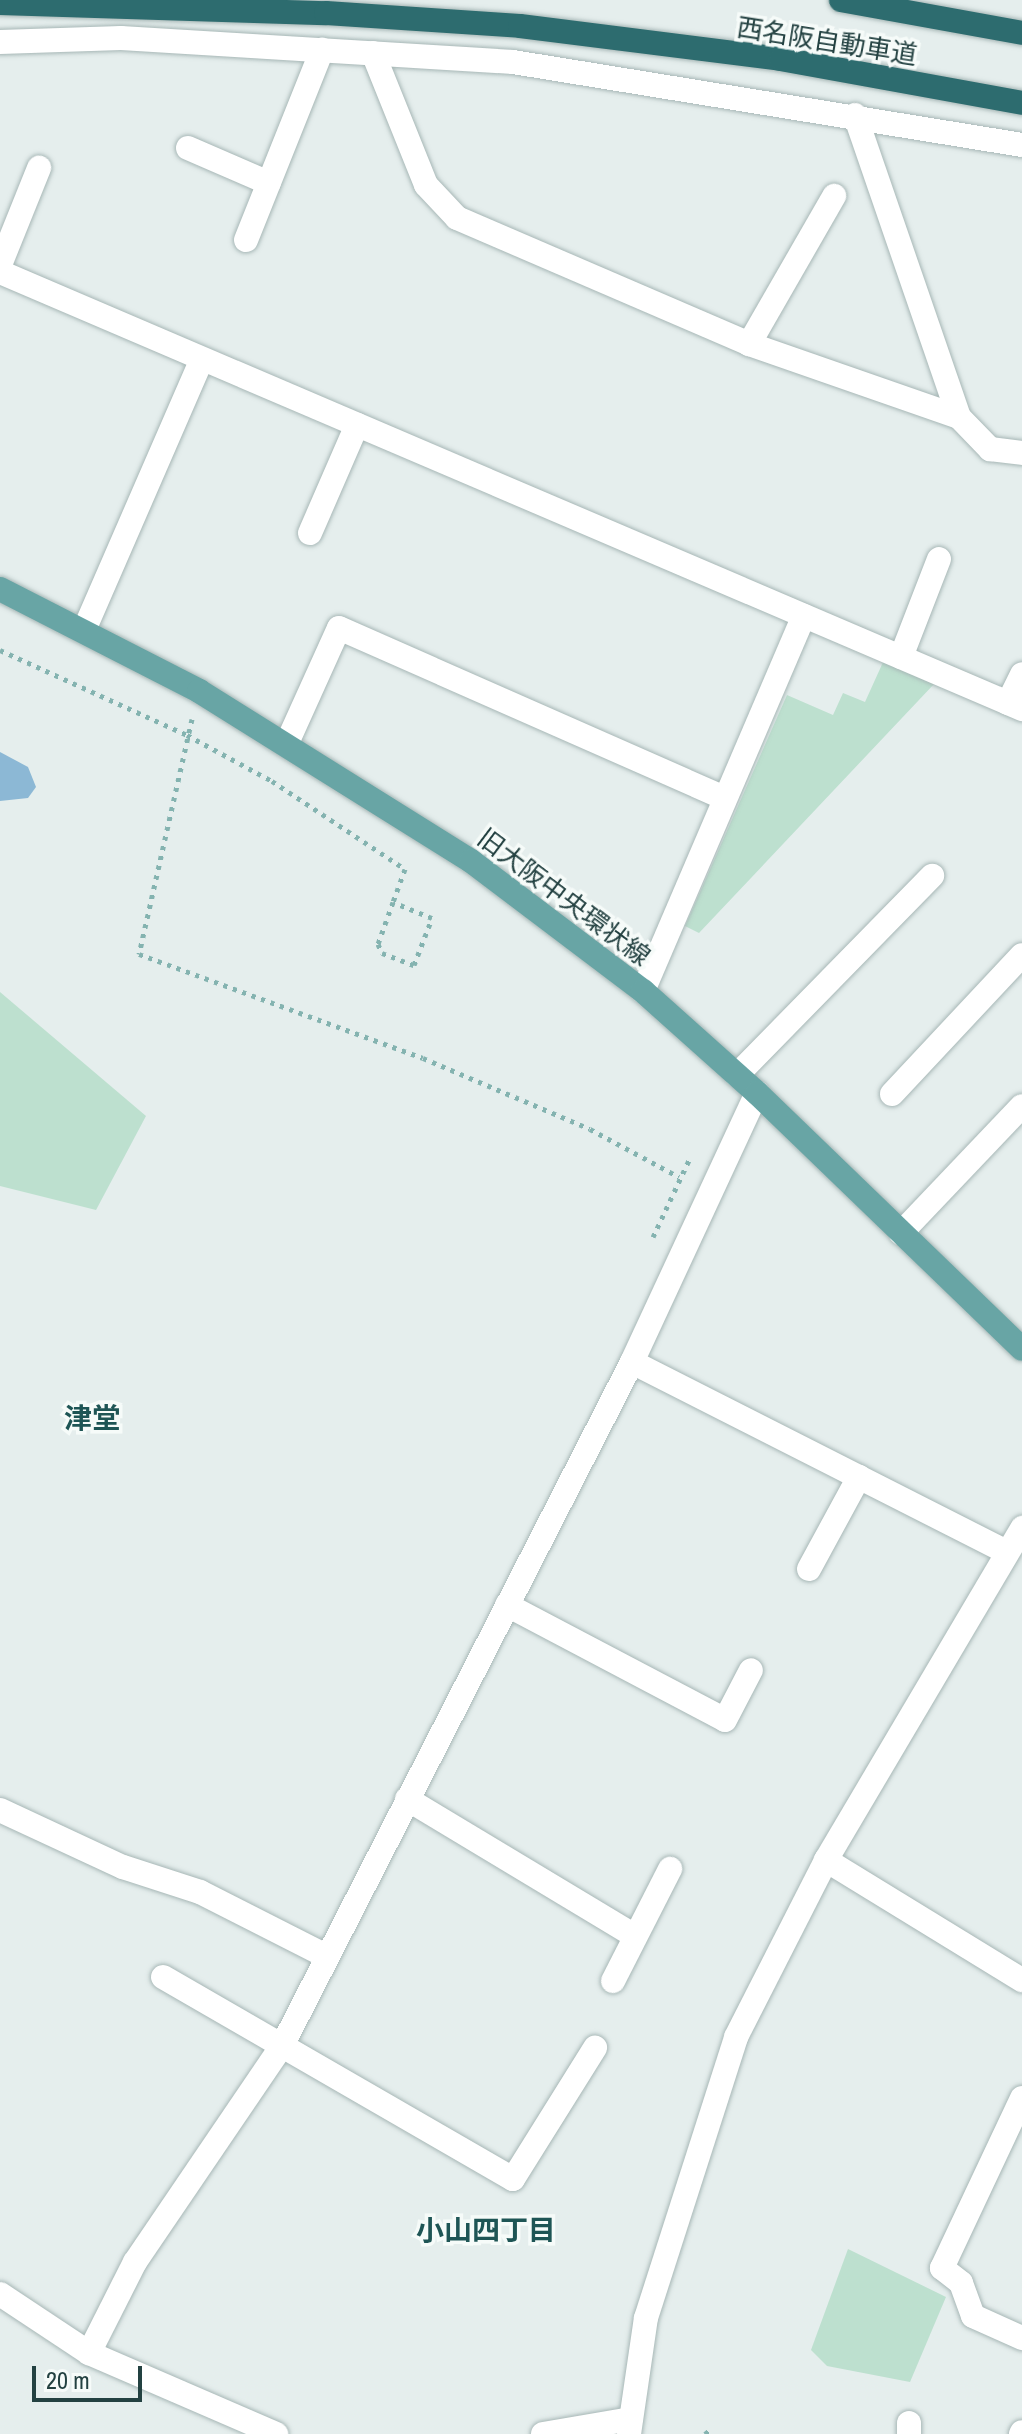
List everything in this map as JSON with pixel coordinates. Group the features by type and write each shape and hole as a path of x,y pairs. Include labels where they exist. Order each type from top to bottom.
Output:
{"highway":[{"name":"西名阪自動車道","path":"841,0 1022,33"},
{"name":"西名阪自動車道","path":"0,3 326,13 520,26 781,59 1022,103"}],"main road":[{"name":"旧大阪中央環状線","path":"0,589 85,628 199,691 287,743 471,861 643,991 757,1093 1022,1349"}],"street":[{"path":"0,42 121,38 513,62 855,115 1022,145"},
{"path":"246,240 322,50"},
{"path":"373,53 426,185 457,218 749,344 959,417"},
{"path":"855,115 959,417 990,449 1022,453"},
{"path":"188,148 269,183"},
{"path":"0,265 39,168"},
{"path":"749,344 834,196"},
{"path":"0,272 1015,706 1022,674"},
{"path":"85,628 202,359"},
{"path":"310,533 357,425"},
{"path":"901,657 939,559"},
{"path":"643,991 723,797 804,616"},
{"path":"287,743 339,628 723,797"},
{"path":"737,1075 932,876"},
{"path":"892,1094 1022,955"},
{"path":"89,2353 135,2262 283,2044 632,1362 757,1093"},
{"path":"901,1233 1022,1106"},
{"path":"632,1362 1007,1552"},
{"path":"809,1569 859,1477"},
{"path":"543,2434 630,2427 657,2274 736,2037 826,1860 1022,1528"},
{"path":"507,1605 725,1720 751,1670"},
{"path":"407,1799 635,1936"},
{"path":"0,1810 123,1867 200,1892 326,1956"},
{"path":"826,1860 1022,1980"},
{"path":"613,1981 670,1869"},
{"path":"163,1977 513,2179 595,2048"},
{"path":"1022,2098 942,2268 961,2283 973,2316 1022,2338"},
{"path":"0,2294 89,2353 273,2434"}],"path":[{"path":"0,650 187,735 272,781 405,869 393,902 378,944 382,953 414,965 432,918 393,902"},
{"path":"199,691 139,954 423,1058 590,1129 679,1177"}],"green space":[{"path":"884,660 935,683 699,933 685,926 787,695 833,715 843,693 865,702"},
{"path":"0,992 146,1116 96,1210 0,1186"},
{"path":"848,2249 946,2297 910,2382 827,2366 811,2350"}],"water":[{"path":"0,752 28,767 36,787 28,798 0,801"}],"district":[{"name":"津堂","path":"92,1418"},
{"name":"小山四丁目","path":"486,2230"}]}
